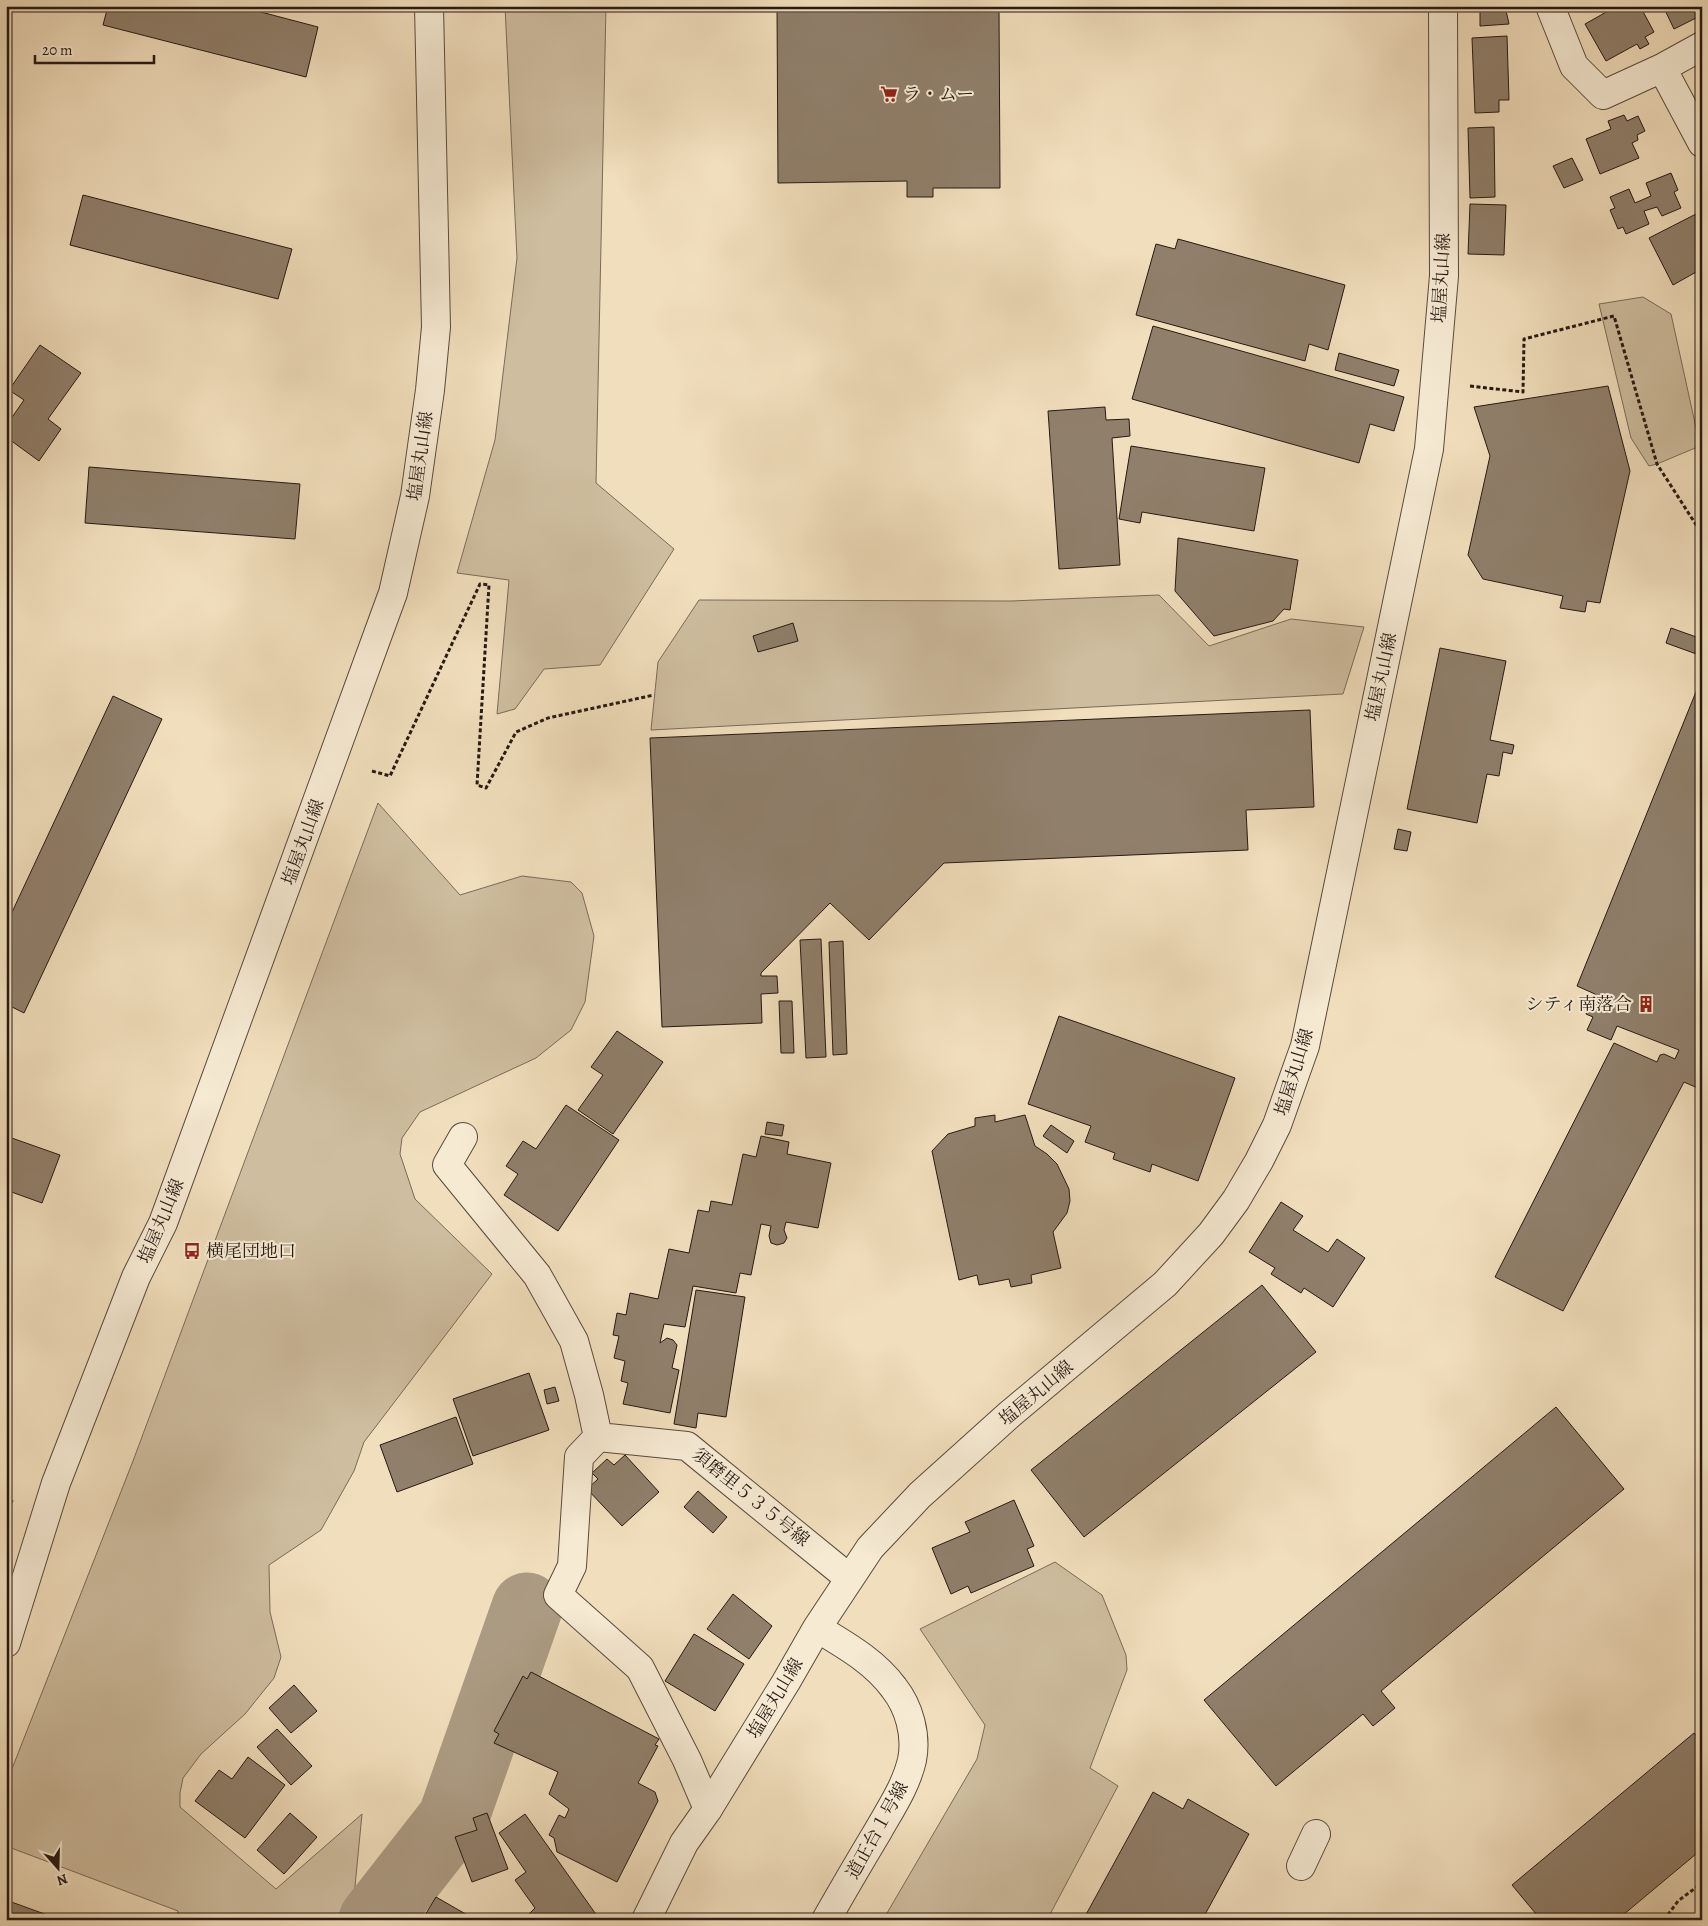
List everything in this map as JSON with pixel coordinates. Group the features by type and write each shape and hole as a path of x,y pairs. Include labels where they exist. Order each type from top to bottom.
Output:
{"street":[{"name":"塩屋丸山線","path":"6,1643 14,1586 136,1277 163,1223 393,594 415,496 430,390 436,327 429,6"},
{"name":"塩屋丸山線","path":"646,1920 684,1843 708,1810 817,1628 870,1548 920,1495 1010,1414 1164,1284 1190,1258 1211,1234 1236,1200 1260,1160 1277,1124 1304,1046 1429,449 1444,276 1443,6"},
{"path":"1550,6 1574,66 1603,95 1662,68 1702,46"},
{"path":"1662,68 1702,143"},
{"path":"463,1137 447,1165 536,1274 574,1341 598,1437 579,1457 572,1566 558,1595 640,1668 687,1760 708,1810"},
{"name":"須磨里５３５号線","path":"598,1437 687,1446 849,1578"},
{"name":"道正台１号線","path":"817,1628 864,1657 895,1689 903,1702 913,1729 914,1745 912,1760 902,1789 826,1920"},
{"path":"1301,1866 1316,1834"}],"path":[{"path":"1468,386 1523,392 1524,339 1614,316 1657,464 1702,534"},
{"path":"372,771 390,776 480,584 489,585 477,785 486,788 516,732 548,718 654,695"},
{"path":"6,1499 13,1502"},
{"path":"1664,1920 1678,1900 1702,1882"}],"shaded area":[{"path":"505,6 606,6 596,483 674,549 600,665 544,669 515,709 497,714 509,580 457,573 495,440 517,258"},
{"path":"1643,297 1671,314 1700,446 1649,466 1631,438 1599,304"},
{"path":"1159,595 1209,646 1291,619 1364,627 1343,694 651,730 658,662 699,600 1011,601"},
{"path":"378,803 460,895 522,876 571,882 582,893 594,936 585,1002 571,1030 536,1058 420,1112 402,1138 400,1154 415,1199 492,1274 364,1442 354,1471 321,1530 269,1565 270,1612 281,1657 274,1678 245,1714 201,1754 183,1778 180,1807 276,1889 362,1814 352,1917 324,1916 317,1920 177,1920 178,1911 6,1846 6,1784 133,1461"},
{"path":"1055,1562 1102,1595 1126,1655 1127,1670 1090,1768 1118,1786 1047,1920 883,1920 977,1759 985,1725 920,1629"}],"building":[{"path":"108,6 238,6 318,27 306,77 103,25"},
{"name":"ラ・ムー","path":"777,6 999,6 1000,188 933,188 933,197 907,197 907,181 778,183"},
{"path":"1480,6 1505,6 1509,24 1480,26"},
{"path":"1617,6 1640,6 1654,32 1645,37 1649,44 1640,49 1637,44 1606,61 1585,24"},
{"path":"1663,6 1695,6 1700,16 1674,29"},
{"path":"1507,36 1509,100 1499,100 1499,112 1475,113 1472,38"},
{"path":"1624,115 1627,121 1638,116 1645,131 1637,135 1638,140 1632,143 1639,158 1600,174 1586,139 1611,129 1608,121"},
{"path":"1494,127 1495,197 1470,198 1468,128"},
{"path":"1572,158 1583,180 1564,188 1553,166"},
{"path":"1671,173 1678,190 1674,192 1681,208 1662,216 1657,207 1644,211 1649,224 1626,234 1623,227 1618,229 1610,210 1615,208 1610,197 1629,189 1635,203 1651,196 1646,183"},
{"path":"83,195 292,249 278,299 70,245"},
{"path":"1470,204 1506,205 1504,255 1468,254"},
{"path":"1696,214 1702,226 1702,274 1700,275 1698,271 1673,285 1649,238"},
{"path":"1178,239 1345,285 1328,350 1309,344 1305,361 1136,315 1156,244 1175,249"},
{"path":"1153,326 1404,397 1394,431 1370,424 1359,463 1132,399"},
{"path":"40,345 81,373 48,419 61,429 39,461 6,437 6,426 24,400 9,390"},
{"path":"1339,353 1399,370 1394,386 1335,370"},
{"path":"1608,386 1630,471 1600,603 1587,601 1585,612 1560,608 1563,596 1483,579 1468,555 1490,456 1474,407"},
{"path":"1105,407 1106,420 1129,419 1130,436 1112,438 1120,565 1059,569 1048,411"},
{"path":"1131,446 1265,468 1254,531 1142,512 1140,523 1119,519"},
{"path":"89,467 300,484 295,539 85,523"},
{"path":"1178,538 1298,560 1290,610 1284,609 1273,621 1214,636 1175,591"},
{"path":"793,623 798,641 758,652 753,636"},
{"path":"1671,628 1702,639 1702,656 1666,643"},
{"path":"1440,648 1506,661 1490,740 1514,745 1512,754 1503,752 1499,776 1487,774 1477,823 1407,809"},
{"name":"シティ南落合","path":"1702,677 1702,1090 1684,1082 1563,1311 1495,1277 1614,1043 1657,1062 1660,1055 1664,1054 1675,1059 1679,1050 1617,1026 1611,1040 1587,1030 1593,1017 1586,1014 1595,994 1577,986"},
{"path":"113,696 162,719 24,1013 6,1004 6,925"},
{"path":"1310,710 1314,807 1246,810 1248,850 944,863 869,940 830,903 761,973 761,976 777,976 778,993 761,994 762,1023 662,1027 650,738"},
{"path":"1398,829 1411,832 1407,851 1394,849"},
{"path":"821,939 826,1057 806,1058 800,940"},
{"path":"843,941 847,1054 833,1055 829,942"},
{"path":"779,1001 792,1001 794,1053 781,1053"},
{"path":"1059,1016 1235,1078 1198,1181 1152,1164 1150,1172 1113,1159 1115,1153 1085,1142 1091,1126 1028,1104"},
{"path":"617,1031 663,1062 613,1134 578,1110 603,1075 591,1067"},
{"path":"566,1105 619,1140 558,1231 504,1195 518,1174 506,1166 523,1141 536,1149"},
{"path":"995,1115 995,1122 1025,1115 1035,1146 1057,1164 1069,1189 1070,1201 1067,1213 1053,1232 1061,1268 1031,1275 1032,1283 1011,1287 1009,1279 979,1285 977,1275 959,1280 932,1151 948,1134 975,1126 975,1118"},
{"path":"767,1122 784,1125 782,1136 765,1134"},
{"path":"1051,1125 1074,1141 1067,1153 1043,1136"},
{"path":"6,1136 60,1155 42,1203 6,1190"},
{"path":"761,1136 789,1142 787,1154 831,1163 818,1228 786,1222 784,1230 787,1238 784,1243 777,1245 771,1243 769,1236 771,1226 761,1224 751,1275 740,1273 736,1293 693,1286 685,1327 664,1324 660,1343 667,1338 673,1340 677,1345 672,1368 679,1370 670,1413 623,1404 628,1383 621,1381 625,1361 614,1358 619,1336 613,1335 617,1313 626,1315 630,1293 658,1299 669,1249 689,1253 698,1210 709,1212 711,1201 732,1205 743,1154 756,1157"},
{"path":"1281,1202 1303,1216 1293,1230 1328,1252 1337,1239 1365,1258 1333,1307 1304,1288 1301,1293 1271,1274 1275,1268 1249,1252"},
{"path":"1262,1285 1316,1352 1084,1537 1031,1470"},
{"path":"696,1290 745,1297 726,1417 698,1413 696,1428 674,1424"},
{"path":"529,1373 549,1430 473,1456 453,1399"},
{"path":"555,1387 559,1401 547,1404 544,1390"},
{"path":"1556,1407 1624,1489 1381,1691 1395,1708 1373,1726 1363,1714 1276,1786 1204,1700"},
{"path":"456,1417 473,1464 397,1492 380,1445"},
{"path":"625,1455 659,1492 622,1526 587,1489 598,1479 592,1473 607,1459 614,1465"},
{"path":"698,1491 727,1517 713,1533 684,1507"},
{"path":"1014,1500 1034,1546 1027,1549 1034,1566 971,1593 968,1586 951,1594 932,1548 970,1532 965,1522"},
{"path":"733,1594 772,1626 749,1659 707,1629"},
{"path":"694,1634 744,1664 715,1711 665,1681"},
{"path":"531,1672 659,1739 655,1745 658,1746 638,1783 655,1792 658,1801 617,1882 557,1852 554,1838 549,1835 559,1815 565,1818 569,1809 549,1794 558,1772 494,1743 499,1734 494,1731 523,1676 527,1679"},
{"path":"294,1685 317,1711 291,1733 269,1708"},
{"path":"277,1729 312,1766 291,1785 257,1747"},
{"path":"1694,1733 1702,1742 1702,1849 1617,1920 1541,1920 1512,1885"},
{"path":"248,1757 285,1785 245,1838 195,1801 219,1770 232,1779"},
{"path":"1153,1792 1183,1809 1188,1799 1249,1834 1202,1920 1083,1920"},
{"path":"290,1813 317,1837 284,1874 257,1850"},
{"path":"487,1813 508,1869 472,1882 455,1837 477,1830 473,1818"},
{"path":"525,1814 600,1920 533,1920 529,1914 535,1908 515,1880 526,1872 499,1833"},
{"path":"436,1897 476,1920 422,1920"},
{"path":"6,1900 61,1920 6,1920"}],"waterway":[{"path":"374,1920 453,1819 527,1608"}],"place":[{"name":"ラ・ムー","path":"889,94"},
{"name":"シティ南落合","path":"1646,1004"},
{"name":"横尾団地口","path":"192,1251"}]}
